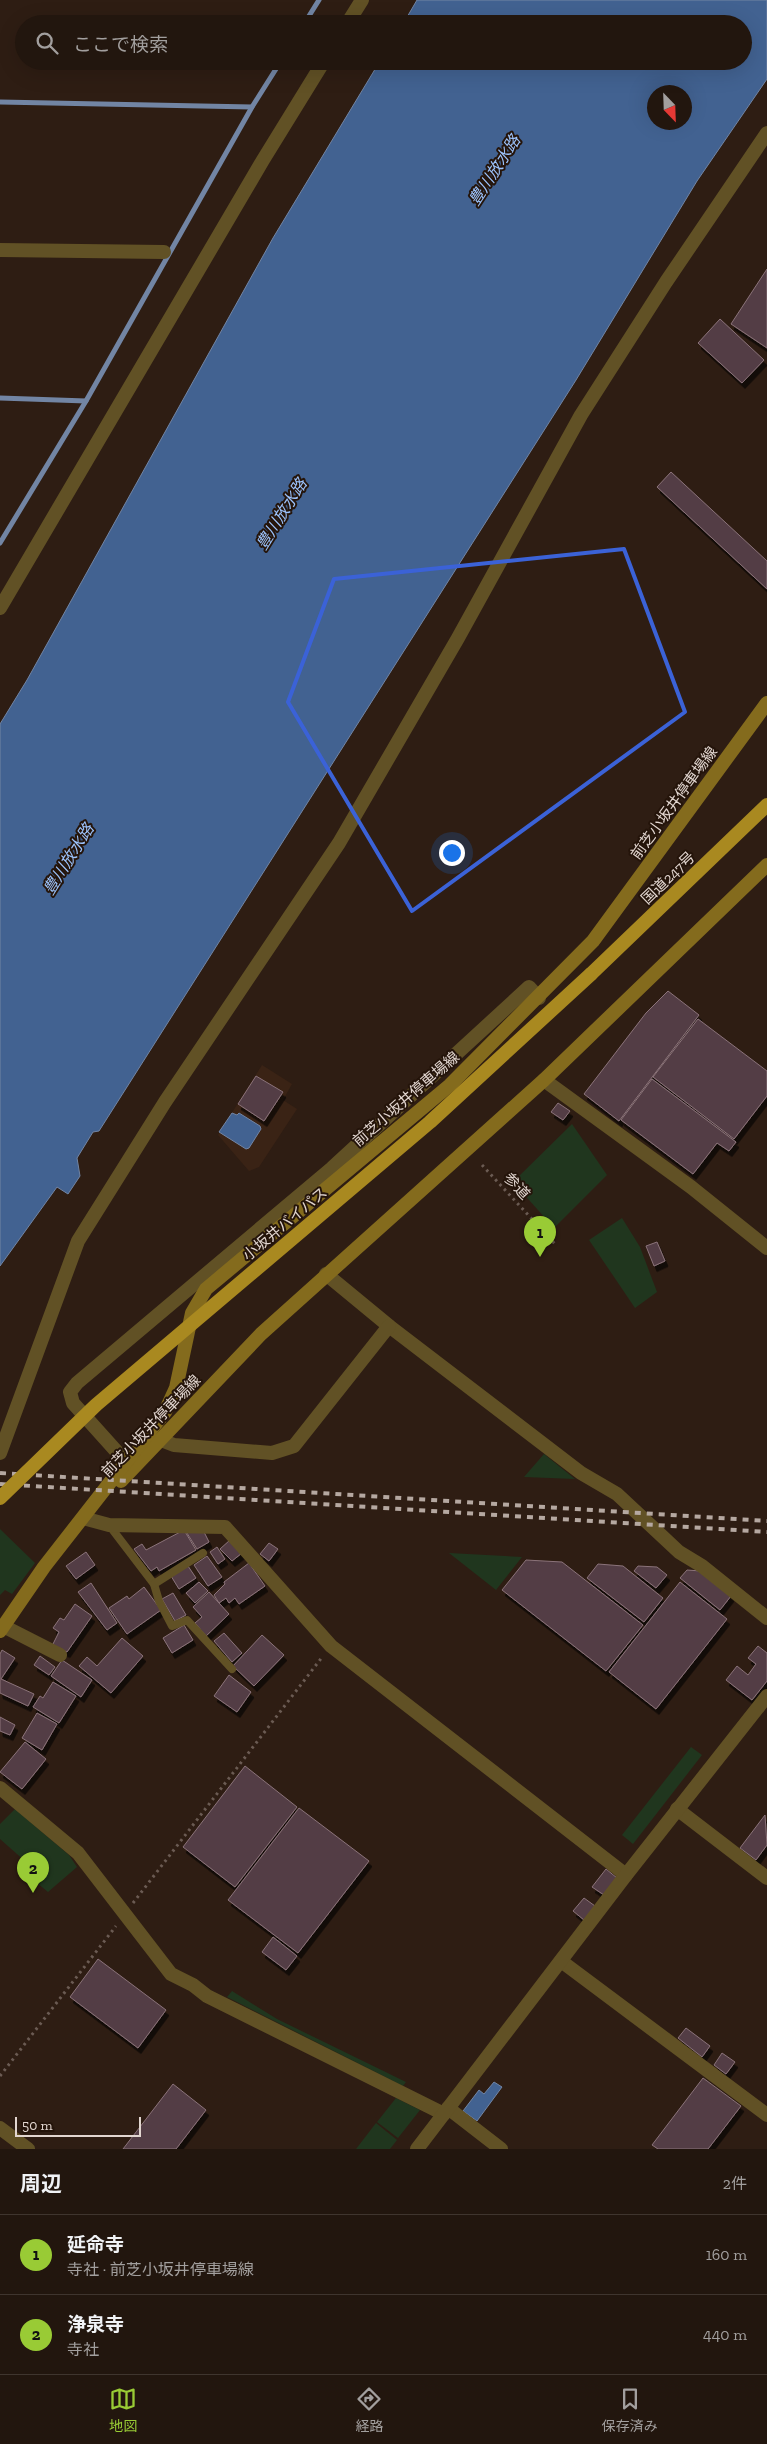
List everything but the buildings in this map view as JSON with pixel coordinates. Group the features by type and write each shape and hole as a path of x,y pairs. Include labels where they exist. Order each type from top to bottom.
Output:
{"highway":[{"name":"国道247号","path":"591,974 767,805"},
{"name":"小坂井バイパス","path":"0,1498 96,1405 430,1122 591,974"}],"main road":[{"name":"前芝小坂井停車場線","path":"1,1628 44,1567 165,1412 176,1388 192,1312 206,1289 450,1085 539,998 593,941 767,703"},
{"name":"前芝小坂井停車場線","path":"84,1518 161,1440 260,1334 544,1080 767,865"}],"street":[{"path":"353,15 362,0"},
{"path":"0,608 263,160 318,70"},
{"path":"0,1453 78,1241 165,1102 339,843 458,638 581,415 666,282 767,133"},
{"path":"0,250 164,252"},
{"path":"126,1462 73,1403 70,1392 77,1384 332,1168 529,987 539,998"},
{"path":"544,1080 691,1187 767,1248"},
{"path":"326,1274 389,1326 581,1474 618,1494 679,1552 702,1566 767,1618"},
{"path":"161,1440 174,1445 272,1453 294,1446 389,1326"},
{"path":"84,1518 109,1525 225,1527 331,1646 626,1875"},
{"path":"1,1628 60,1655"},
{"path":"417,2149 626,1875 767,1696"},
{"path":"0,1788 78,1853 171,1974 193,1985 208,1996 446,2111 501,2149"},
{"path":"677,1809 767,1878"},
{"path":"561,1961 767,2115"},
{"path":"0,2128 28,2149"}],"lane":[{"path":"109,1525 154,1584 172,1626 187,1620 232,1669"},
{"path":"154,1584 203,1553"}],"path":[{"name":"参道","path":"482,1165 555,1244"},
{"path":"0,2076 331,1646"}],"highlighted area":[{"path":"624,549 685,712 412,911 288,702 334,579"}],"shaded area":[{"path":"262,1065 292,1084 283,1100 297,1109 259,1167 249,1171 218,1135"}],"green space":[{"path":"572,1124 607,1175 554,1228 513,1182"},
{"path":"622,1218 640,1247 657,1292 635,1308 589,1240"},
{"path":"544,1454 575,1479 524,1477"},
{"path":"0,1529 35,1563 12,1594 5,1590 0,1595"},
{"path":"449,1553 522,1557 496,1590"},
{"path":"691,1747 702,1755 633,1844 622,1835"},
{"path":"15,1809 69,1855 77,1867 48,1892 20,1869 26,1862 0,1839 0,1824"},
{"path":"232,1991 277,2019 406,2082 403,2086 227,1997"},
{"path":"396,2098 420,2110 398,2138 377,2122"},
{"path":"376,2123 397,2140 390,2149 356,2149"}],"water":[{"name":"豊川放水路","path":"417,0 767,0 767,79 697,181 576,380 99,1131 93,1132 77,1158 80,1176 68,1194 57,1187 0,1266 0,724 27,680 273,238 375,70 752,70 752,15 408,15"},
{"path":"232,1113 237,1115 239,1113 260,1126 261,1129 249,1148 246,1149 219,1132"},
{"path":"494,2082 502,2087 477,2121 463,2111 479,2090 484,2094"}],"waterway":[{"path":"310,15 319,0"},
{"path":"0,543 86,401 252,107 275,70"},
{"path":"0,102 252,107"},
{"path":"0,398 86,401"}],"railway":[{"path":"0,1473 767,1521"},
{"path":"0,1484 767,1532"}],"place":[{"name":"延命寺","path":"540,1257"},
{"name":"浄泉寺","path":"33,1893"}]}
